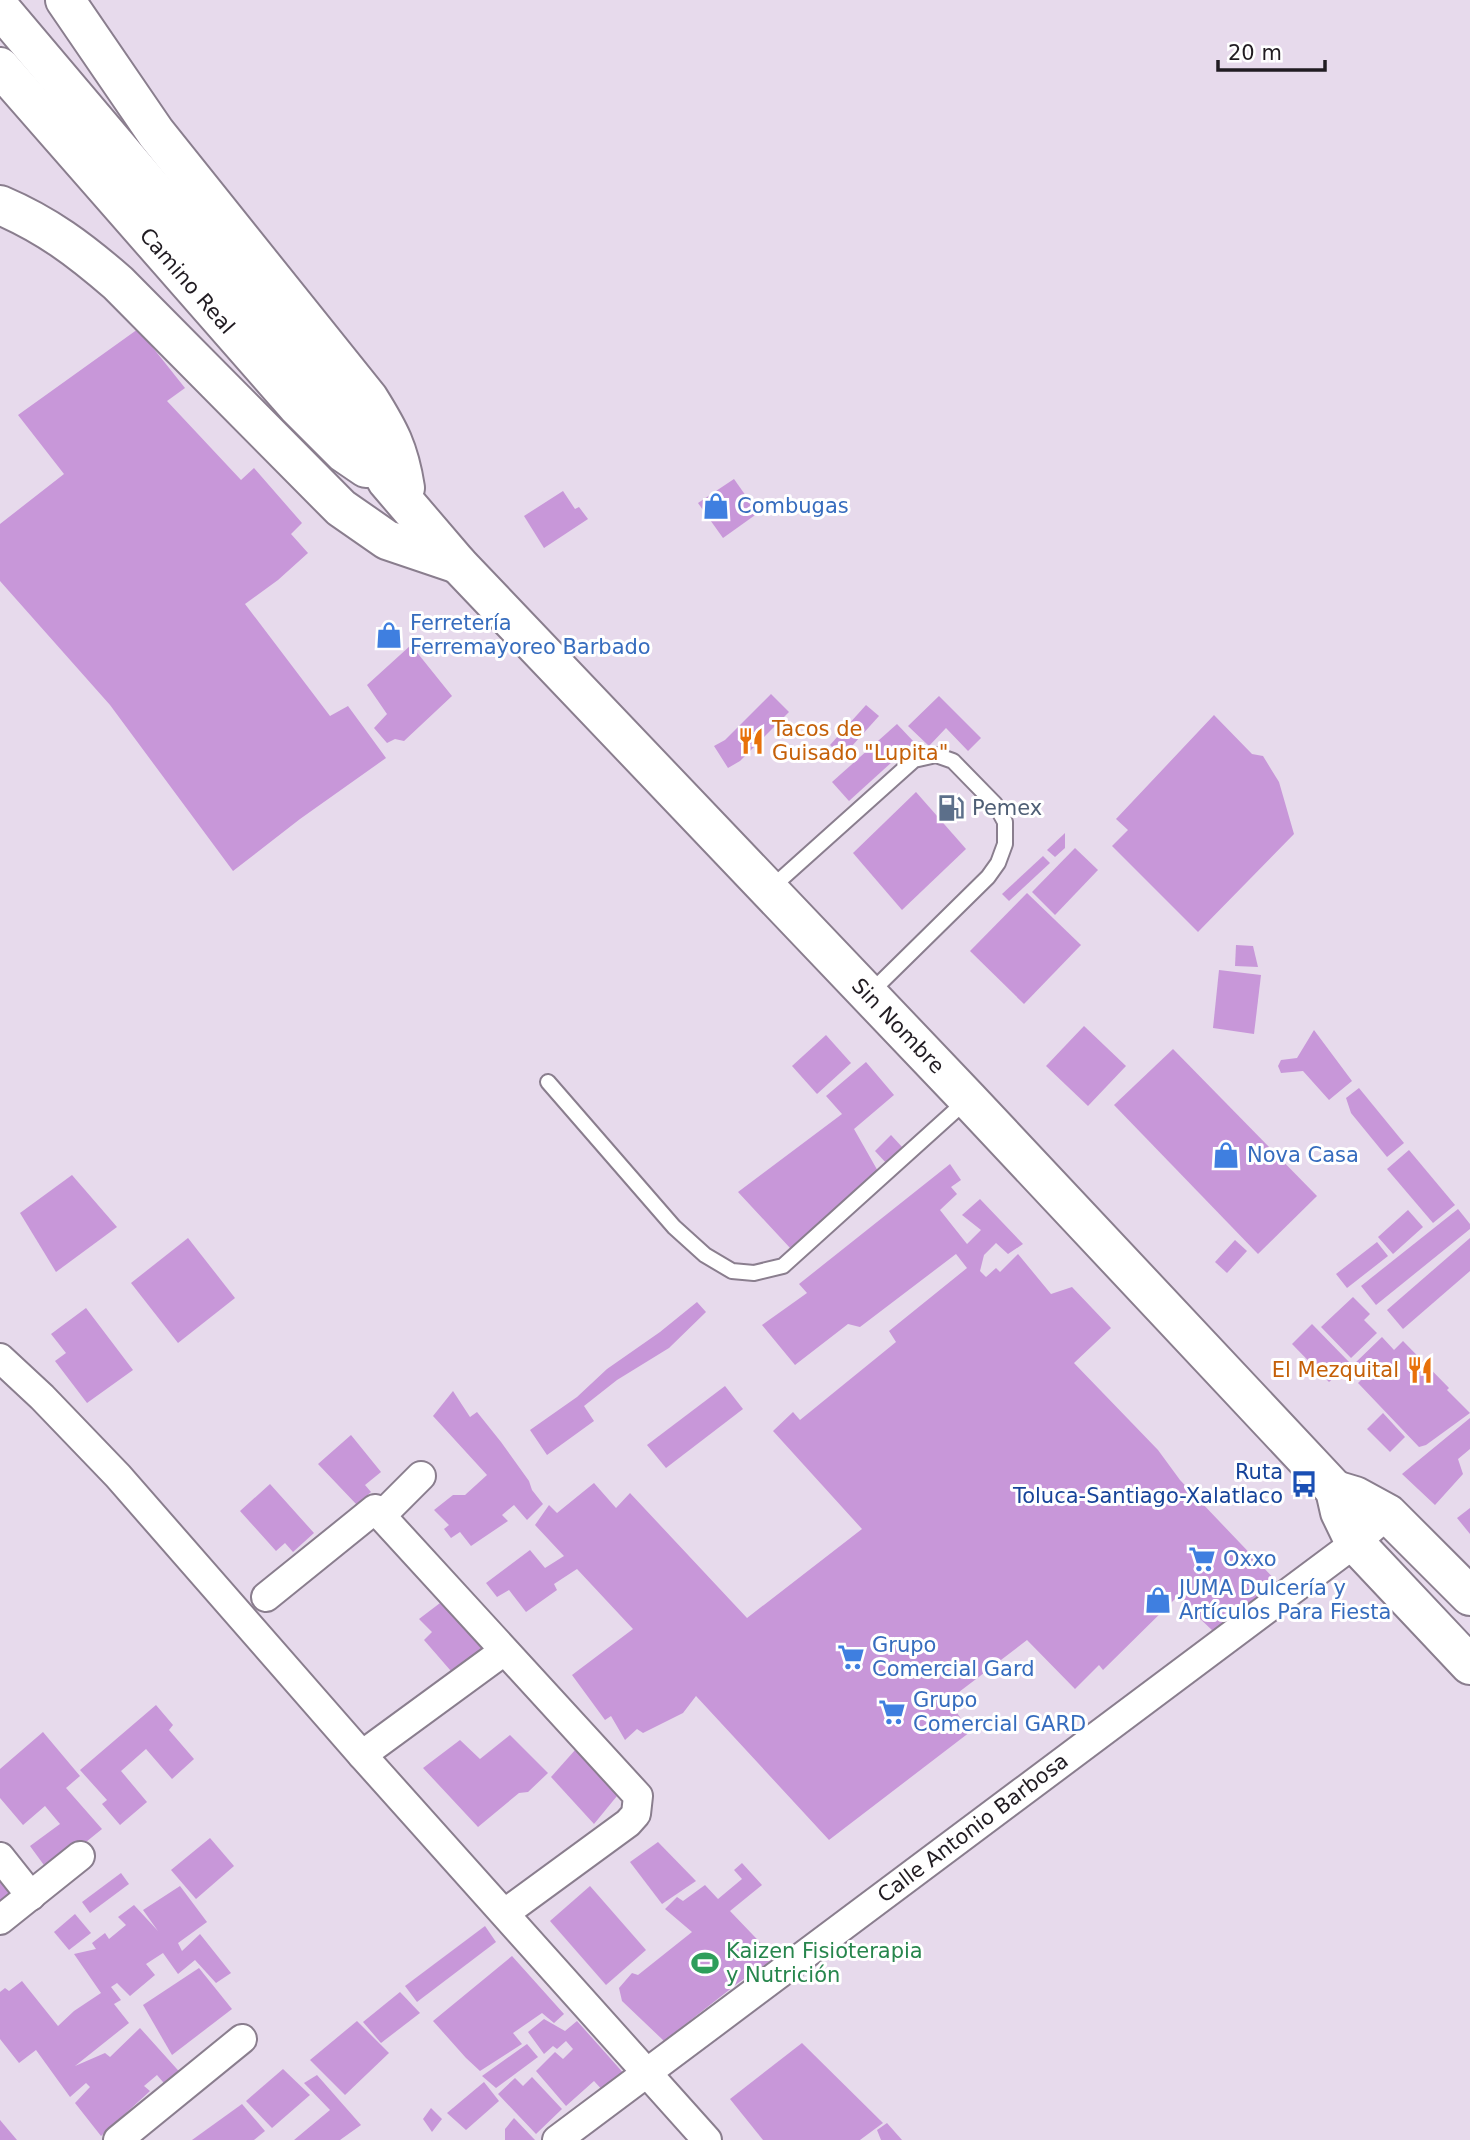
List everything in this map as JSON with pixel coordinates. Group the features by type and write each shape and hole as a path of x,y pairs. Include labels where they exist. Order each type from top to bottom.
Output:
{"main road":[{"path":"65,0 156,133 369,399 392,436 402,466 397,494"},
{"path":"0,8 360,433 397,494"},
{"name":"Camino Real","path":"0,67 297,405 344,453 397,494"},
{"path":"0,205 46,226 81,251 118,283 341,508 387,540 458,564"},
{"name":"Sin Nombre","path":"397,494 458,564 968,1099 1335,1490"},
{"path":"1470,1596 1388,1514 1355,1496 1335,1490 1340,1512 1355,1542 1470,1665"}],"street":[{"path":"0,1358 43,1397 118,1476 362,1755 707,2140"},
{"path":"381,1516 421,1476"},
{"path":"267,1597 375,1509 638,1796 636,1814 628,1823 505,1913"},
{"name":"Calle Antonio Barbosa","path":"557,2140 1355,1542 1388,1514"},
{"path":"362,1755 504,1651"},
{"path":"0,1920 80,1856"},
{"path":"0,1857 31,1896"},
{"path":"118,2140 242,2039"}],"lane":[{"path":"769,890 914,760 936,755 953,761 964,771 995,804 1005,822 1005,844 998,863 972,894 868,995"},
{"path":"548,1082 674,1227 705,1255 732,1271 754,1273 783,1266 968,1099"}],"building":[{"path":"138,329 185,388 167,401 241,480 254,468 302,523 291,534 308,553 278,580 245,604 330,716 348,706 386,758 233,871 110,705 0,581 0,524 64,474 18,415"},
{"path":"734,479 758,513 723,538 698,503"},
{"path":"563,491 575,509 579,507 588,519 544,548 524,516"},
{"path":"411,645 452,696 404,741 395,739 387,743 374,728 387,714 367,685"},
{"path":"771,694 789,712 740,761 728,768 714,746 725,740"},
{"path":"939,696 981,738 968,751 946,728 929,746 908,726"},
{"path":"866,705 879,716 842,757 830,745"},
{"path":"1214,715 1252,754 1263,756 1279,782 1294,834 1198,932 1112,846 1128,830 1116,819"},
{"path":"897,724 914,742 849,801 832,782"},
{"path":"916,792 966,849 902,910 853,853"},
{"path":"1065,833 1065,848 1055,857 1047,850"},
{"path":"1075,848 1098,870 1055,915 1032,892"},
{"path":"1043,856 1050,863 1009,901 1002,894"},
{"path":"1027,893 1081,945 1024,1004 970,951"},
{"path":"1236,945 1253,946 1258,967 1235,966"},
{"path":"1219,970 1261,975 1254,1034 1213,1028"},
{"path":"1084,1026 1126,1066 1088,1106 1046,1066"},
{"path":"1314,1030 1352,1081 1329,1100 1303,1071 1281,1073 1278,1066 1281,1060 1297,1058"},
{"path":"826,1035 851,1063 817,1094 792,1066"},
{"path":"1173,1049 1317,1196 1258,1254 1114,1105"},
{"path":"866,1062 894,1095 854,1129 879,1173 791,1249 738,1192 842,1114 826,1096"},
{"path":"1359,1088 1404,1143 1387,1157 1351,1113 1346,1098"},
{"path":"891,1135 903,1148 887,1164 875,1151"},
{"path":"1409,1150 1455,1205 1433,1223 1387,1169"},
{"path":"950,1164 961,1180 951,1187 957,1194 940,1210 967,1244 981,1230 962,1215 980,1199 1023,1244 1008,1254 996,1243 984,1255 980,1271 986,1277 996,1268 1000,1272 1018,1254 1051,1294 1072,1287 1111,1328 1074,1363 1158,1450 1180,1480 1280,1585 1214,1632 1177,1597 1103,1670 1099,1665 1075,1689 1027,1640 942,1705 947,1710 951,1704 970,1732 829,1840 696,1696 683,1713 643,1733 637,1729 625,1740 611,1716 605,1720 572,1675 633,1629 577,1569 554,1584 557,1590 526,1612 509,1590 497,1597 486,1583 530,1550 545,1568 564,1556 535,1525 549,1505 557,1513 594,1483 616,1508 630,1493 747,1618 862,1529 773,1431 793,1412 800,1420 896,1342 889,1331 967,1268 956,1254 860,1327 848,1324 795,1365 762,1325 807,1293 799,1284"},
{"path":"72,1175 117,1227 56,1272 20,1213"},
{"path":"1458,1209 1470,1224 1470,1229 1376,1305 1361,1286"},
{"path":"1408,1210 1423,1227 1393,1254 1378,1237"},
{"path":"188,1238 235,1298 178,1343 131,1283"},
{"path":"1470,1238 1470,1271 1403,1329 1387,1310"},
{"path":"1235,1240 1247,1251 1227,1273 1215,1262"},
{"path":"1377,1242 1388,1256 1347,1288 1336,1274"},
{"path":"1353,1297 1370,1314 1364,1320 1377,1333 1351,1358 1321,1327"},
{"path":"697,1302 706,1312 669,1348 617,1380 584,1406 594,1421 547,1455 530,1430 577,1397 607,1369"},
{"path":"86,1308 133,1370 87,1403 55,1361 66,1353 51,1334"},
{"path":"1312,1324 1350,1363 1329,1382 1292,1344"},
{"path":"1382,1337 1394,1350 1403,1341 1470,1413 1426,1445 1419,1447 1358,1383 1365,1376 1353,1365"},
{"path":"725,1386 743,1409 666,1468 647,1445"},
{"path":"453,1391 470,1417 477,1412 501,1442 543,1504 527,1520 514,1505 502,1515 508,1521 471,1546 460,1532 451,1538 444,1529 449,1525 434,1510 453,1495 465,1495 487,1475 433,1416"},
{"path":"1383,1413 1405,1437 1390,1452 1367,1429"},
{"path":"1470,1418 1470,1449 1458,1459 1463,1474 1435,1505 1402,1474"},
{"path":"351,1435 381,1472 365,1485 371,1492 357,1505 318,1464"},
{"path":"270,1484 314,1533 293,1552 285,1543 276,1551 240,1511"},
{"path":"1470,1508 1470,1534 1457,1518"},
{"path":"444,1600 493,1654 457,1678 424,1640 432,1632 419,1619"},
{"path":"156,1705 173,1725 169,1730 194,1759 172,1779 146,1749 121,1771 147,1802 120,1825 102,1804 107,1800 80,1770"},
{"path":"43,1732 80,1776 66,1788 102,1829 49,1872 30,1846 60,1824 45,1806 23,1825 0,1798 0,1769"},
{"path":"510,1735 548,1773 528,1792 519,1793 478,1827 423,1768 460,1740 480,1759"},
{"path":"576,1749 617,1796 594,1824 551,1777"},
{"path":"210,1838 234,1866 196,1899 171,1870"},
{"path":"658,1842 696,1881 662,1904 630,1862"},
{"path":"742,1863 762,1885 730,1911 775,1958 738,1983 664,2041 622,2001 619,1988 632,1973 638,1975 692,1932 665,1909 677,1897 683,1901 705,1885 718,1899 742,1879 734,1870"},
{"path":"0,1868 21,1894 0,1912"},
{"path":"121,1873 129,1884 90,1913 82,1902"},
{"path":"180,1886 207,1922 178,1943 182,1951 200,1934 231,1973 216,1983 195,1960 178,1974 163,1953 146,1964 155,1975 130,1996 117,1983 111,1987 121,2000 114,2004 129,2023 75,2066 105,2053 110,2057 140,2028 185,2078 169,2089 157,2075 144,2086 150,2091 101,2136 75,2103 90,2087 86,2083 70,2097 36,2050 19,2063 0,2039 0,1992 5,1988 9,1991 22,1981 58,2026 74,2011 101,1993 74,1954 96,1949 92,1943 105,1933 109,1939 126,1925 118,1917 134,1905 158,1931 143,1910"},
{"path":"590,1886 646,1950 606,1985 550,1921"},
{"path":"75,1914 91,1933 69,1950 54,1932"},
{"path":"485,1926 496,1942 417,2002 405,1986"},
{"path":"512,1956 564,2014 554,2023 542,2013 513,2033 522,2044 480,2071 433,2021"},
{"path":"199,1968 232,2009 172,2055 143,2005"},
{"path":"400,1992 420,2013 381,2043 363,2022"},
{"path":"544,2019 565,2031 577,2021 626,2076 606,2094 594,2081 566,2106 536,2071 555,2052 563,2059 573,2049 566,2041 557,2049 553,2046 544,2054 528,2032"},
{"path":"357,2021 389,2053 345,2095 310,2060"},
{"path":"802,2043 883,2123 860,2140 763,2140 730,2099"},
{"path":"527,2044 538,2057 496,2088 482,2076"},
{"path":"283,2069 310,2095 272,2128 246,2101"},
{"path":"317,2075 361,2125 340,2140 294,2140 330,2110 304,2083"},
{"path":"532,2077 562,2109 536,2134 498,2094 515,2078 523,2086"},
{"path":"484,2082 499,2101 466,2130 447,2113"},
{"path":"242,2104 265,2131 254,2140 192,2140"},
{"path":"431,2108 442,2119 432,2132 423,2119"},
{"path":"514,2118 535,2140 505,2140 505,2129"},
{"path":"0,2120 17,2140 0,2140"},
{"path":"887,2123 902,2140 881,2140 877,2130"}],"place":[{"name":"Combugas","path":"716,506"},
{"name":"Ferretería Ferremayoreo Barbado","path":"389,635"},
{"name":"Tacos de Guisado \"Lupita\"","path":"751,741"},
{"name":"Pemex","path":"951,808"},
{"name":"Nova Casa","path":"1226,1155"},
{"name":"El Mezquital","path":"1420,1370"},
{"name":"Ruta Toluca-Santiago-Xalatlaco","path":"1304,1484"},
{"name":"Oxxo","path":"1202,1559"},
{"name":"JUMA Dulcería y Artículos Para Fiesta","path":"1158,1600"},
{"name":"Grupo Comercial Gard","path":"851,1657"},
{"name":"Grupo Comercial GARD","path":"892,1712"},
{"name":"Kaizen Fisioterapia y Nutrición","path":"705,1963"}]}
